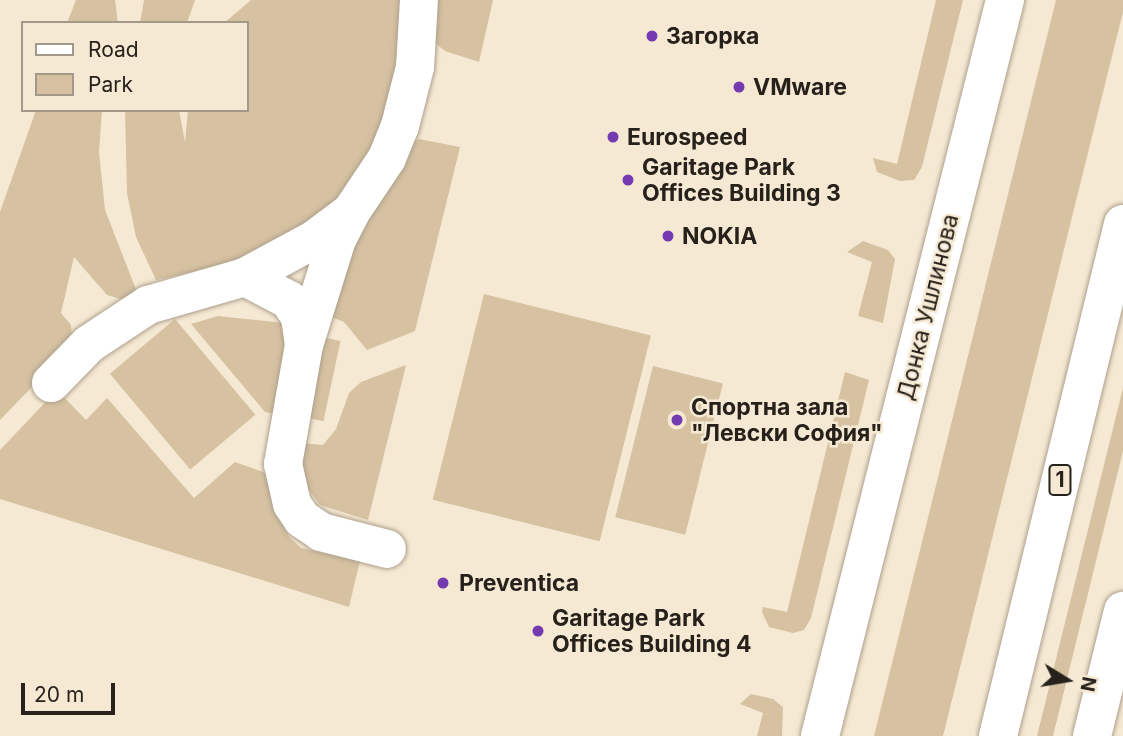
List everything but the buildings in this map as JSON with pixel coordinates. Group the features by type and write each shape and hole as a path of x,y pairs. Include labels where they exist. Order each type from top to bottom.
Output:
{"main road":[{"path":"387,549 321,532 302,519 292,504 283,464 304,345 337,239 351,212 387,158 403,117 415,67 419,0"},
{"name":"Донка Ушлинова","path":"820,736 1005,0"},
{"path":"51,383 89,344 148,305 246,277 315,239 351,212"},
{"name":"1","path":"998,736 1123,224"},
{"path":"246,277 289,300 300,317 304,345"},
{"path":"1092,736 1123,611"}],"green space":[{"path":"76,0 115,0 118,21 68,21"},
{"path":"144,0 195,0 188,21 140,21"},
{"path":"251,0 410,0 397,108 340,213 242,261 156,280 136,237 127,193 125,112 179,112 185,142 188,112 248,112 248,21 226,21"},
{"path":"430,0 493,0 479,62 445,51 430,39"},
{"path":"936,0 963,0 922,167 914,180 900,181 877,172 873,158 897,164"},
{"path":"1056,0 1123,0 1123,12 943,736 874,736"},
{"path":"35,112 102,112 99,152 105,210 137,292 121,299 107,295 74,257 61,313 71,325 72,337 64,354 0,420 0,212"},
{"path":"419,139 460,147 415,331 367,350 344,322 324,314 345,254 411,143"},
{"path":"863,241 888,250 895,259 883,323 858,316 872,262 847,252"},
{"path":"484,294 651,336 600,541 433,500"},
{"path":"218,316 293,324 275,414 265,412 191,324"},
{"path":"175,319 255,415 190,469 110,374"},
{"path":"317,336 340,341 323,421 300,416"},
{"path":"406,365 368,520 320,505 304,483 301,443 323,445 336,429 349,393 361,382"},
{"name":"Спортна зала \"Левски София\"","path":"653,366 723,383 685,535 615,517"},
{"path":"845,372 869,380 811,618 804,630 793,633 769,627 762,612 763,607 787,612"},
{"path":"1123,388 1123,451 1053,736 1037,736"},
{"path":"57,390 86,420 107,398 194,498 235,462 271,475 275,511 290,538 301,548 360,561 349,607 0,499 0,450"},
{"path":"751,694 773,699 783,707 782,736 757,736 763,713 740,704"}],"place":[{"name":"Загорка","path":"652,36"},
{"name":"VMware","path":"739,87"},
{"name":"Eurospeed","path":"613,137"},
{"name":"Garitage Park Offices Building 3","path":"628,180"},
{"name":"NOKIA","path":"668,236"},
{"name":"Спортна зала \"Левски София\"","path":"677,420"},
{"name":"Preventica","path":"443,583"},
{"name":"Garitage Park Offices Building 4","path":"538,631"}]}
